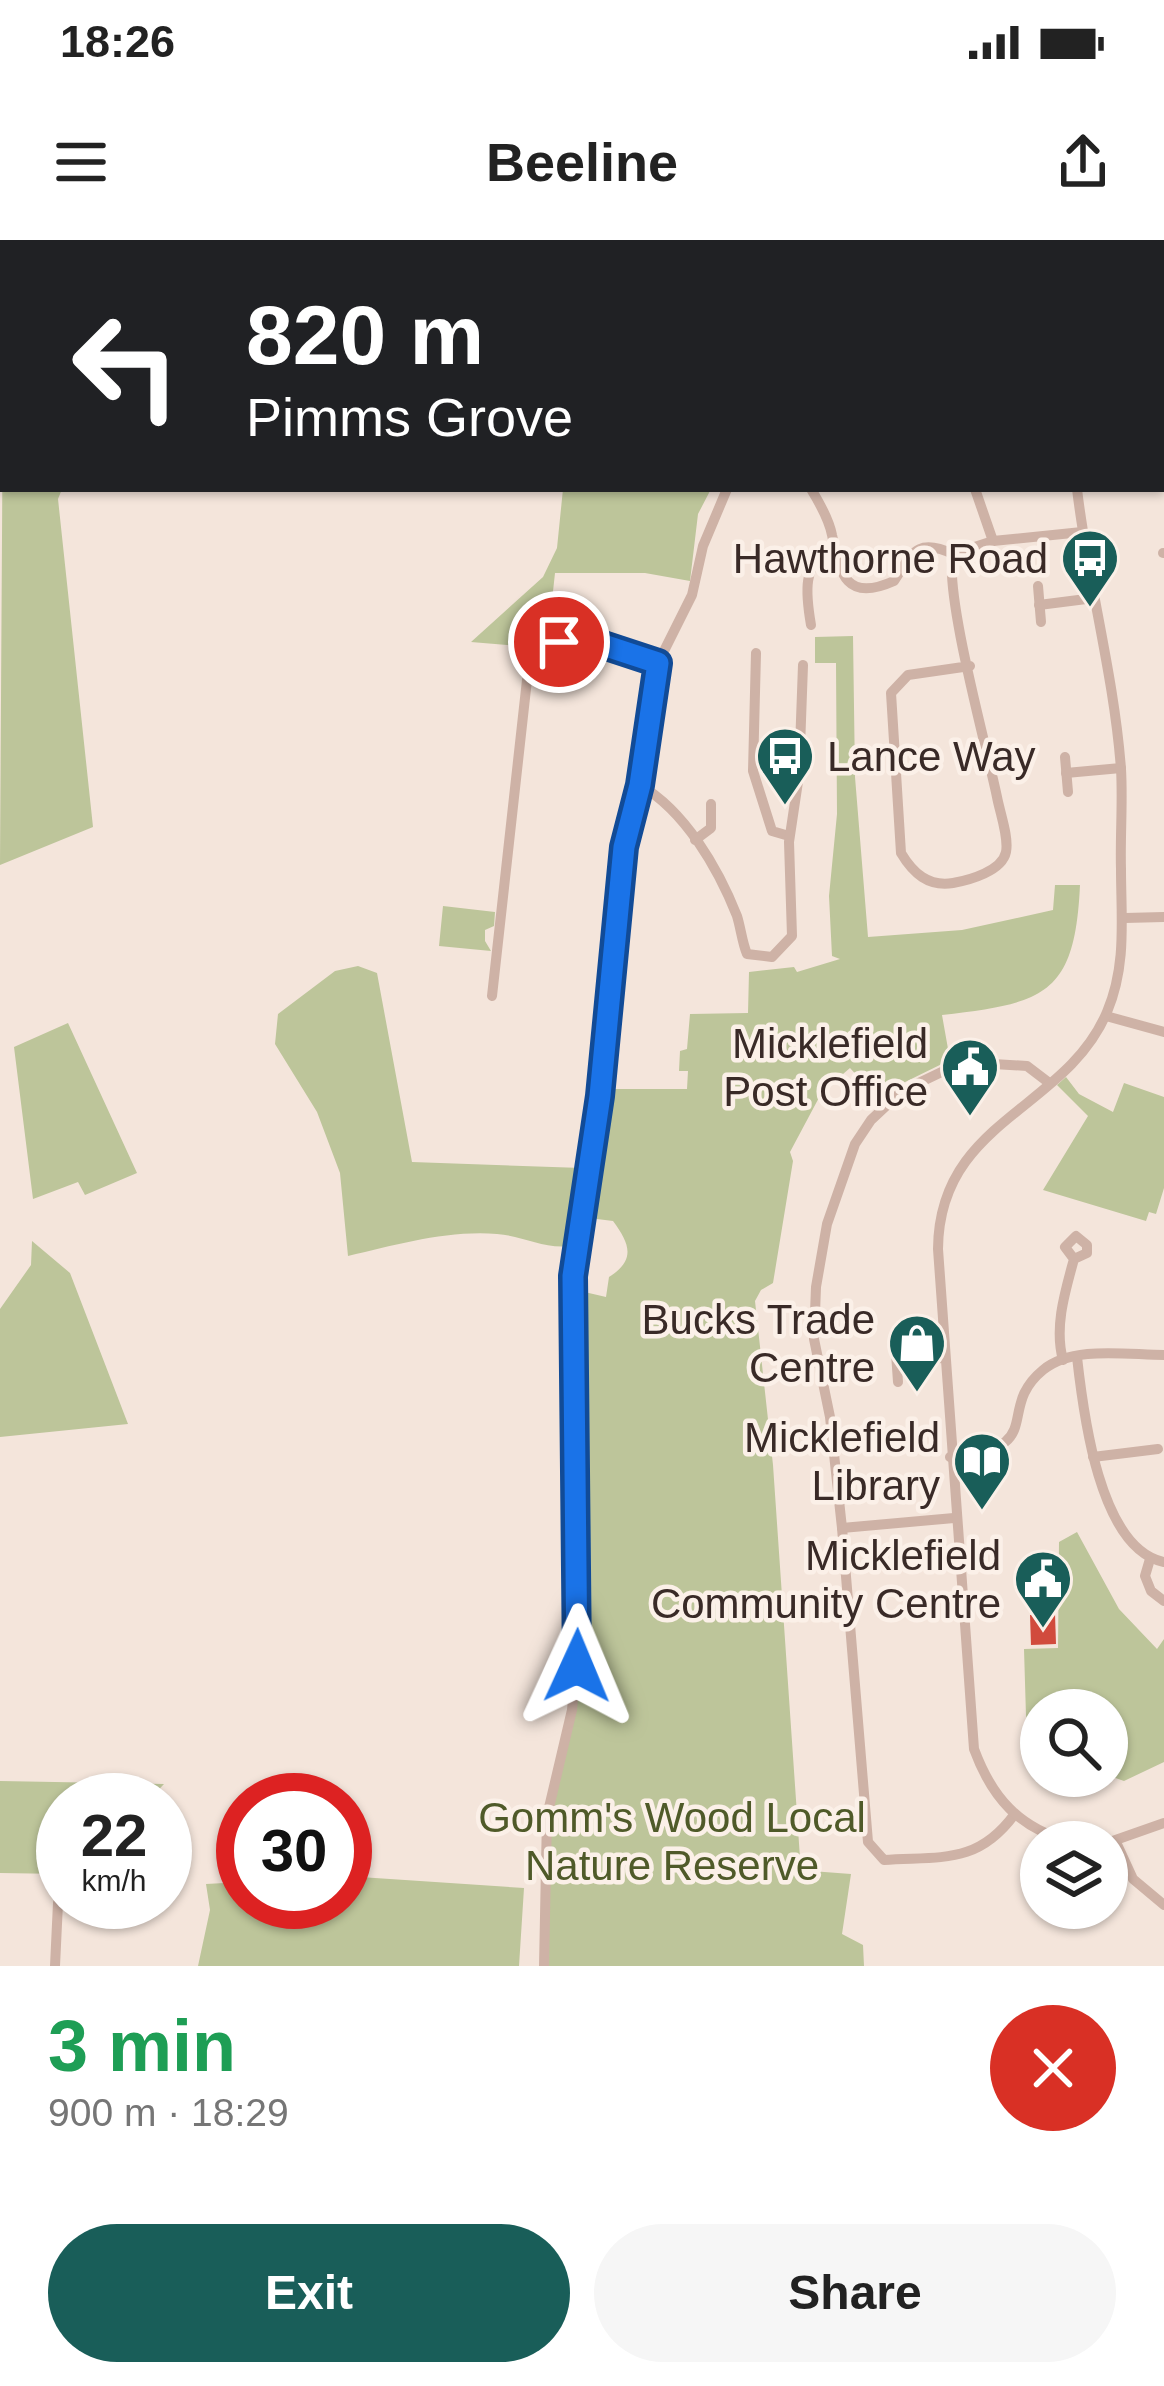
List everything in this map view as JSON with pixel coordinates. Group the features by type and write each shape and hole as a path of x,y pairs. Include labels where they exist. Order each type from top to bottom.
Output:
{"street":[{"path":"544,1966 548,1816 572,1710 578,1646 573,1276 600,1096 624,847 640,785 658,663 685,613 726,492"},
{"path":"813,492 830,529 841,575 863,587 894,581 912,552 932,548 953,554 966,546 1082,532"},
{"path":"976,492 993,542"},
{"path":"1022,1821 985,1778 974,1750 942,1358 938,1249 942,1203 954,1174 978,1143 1084,1048 1106,1016 1120,968 1125,917 1120,768 1077,492"},
{"path":"811,625 810,571 817,555 832,548"},
{"path":"953,554 950,571 970,666 1007,849 1000,863 982,873 949,884 934,883 914,872 902,853 891,692 908,675 970,666"},
{"path":"1038,586 1041,622"},
{"path":"1040,605 1094,598"},
{"path":"492,996 527,680 537,654 579,637 658,663"},
{"path":"756,653 753,771 772,831 789,836"},
{"path":"640,785 664,799 695,840 736,914 747,954 764,959 781,952 791,936 789,836 799,775 803,665"},
{"path":"1065,757 1068,792"},
{"path":"1066,772 1120,768"},
{"path":"695,840 711,828 711,804"},
{"path":"1125,917 1164,917"},
{"path":"1106,1016 1164,1032"},
{"path":"1013,1815 986,1846 965,1854 884,1860 868,1842 842,1528 814,1328 827,1224 849,1154 865,1127 893,1098 952,1066 1027,1066 1048,1082"},
{"path":"1063,1360 1058,1343 1074,1259"},
{"path":"895,1340 898,1382"},
{"path":"950,1457 989,1454 1000,1448 1010,1439 1043,1370 1063,1360 1164,1354"},
{"path":"1077,1357 1093,1457 1109,1502 1131,1540 1150,1559 1164,1562"},
{"path":"897,1362 942,1358"},
{"path":"1093,1457 1158,1449"},
{"path":"842,1528 954,1518"},
{"path":"1150,1559 1145,1576 1151,1591 1164,1601"},
{"path":"1128,1837 1164,1823"},
{"path":"1128,1870 1164,1905"},
{"path":"55,1966 57,1929"}],"green space":[{"path":"2,492 61,492 93,827 0,865"},
{"path":"563,492 709,492 698,514 690,581 645,573 555,573 548,637 529,647 471,642 543,577 557,548"},
{"name":"Gomm's Wood Local Nature Reserve","path":"853,636 855,777 868,937 962,930 1053,910 1055,885 1080,885 1071,950 1047,987 1006,1005 942,1015 950,1060 897,1086 880,1101 850,1068 822,1092 790,1152 793,1161 773,1283 755,1301 773,1465 800,1858 811,1871 851,1874 842,1934 863,1945 864,1966 548,1966 549,1815 567,1745 584,1594 576,1290 606,1297 609,1277 618,1271 628,1251 613,1221 581,1217 604,1089 687,1089 688,1071 679,1071 680,1051 687,1049 690,1014 748,1013 749,972 794,967 797,972 840,959 832,956 829,896 837,814 836,663 815,663 815,637"},
{"path":"443,906 495,912 494,926 485,930 491,951 439,946"},
{"path":"358,966 377,973 412,1162 582,1168 570,1246 478,1233 422,1239 348,1256 340,1173 317,1112 275,1044 278,1014 335,971"},
{"path":"68,1023 137,1173 85,1195 78,1182 33,1199 14,1047"},
{"path":"1066,1077 1079,1094 1113,1112 1124,1083 1164,1097 1164,1188 1156,1214 1149,1212 1146,1221 1043,1190 1088,1116 1057,1085"},
{"path":"32,1241 70,1273 128,1424 0,1437 0,1309 31,1265"},
{"path":"1077,1532 1119,1609 1157,1649 1164,1639 1164,1762 1128,1779 1128,1689 1025,1689 1024,1649 1058,1648 1059,1542"},
{"path":"0,1781 36,1782 36,1874 0,1873"},
{"path":"372,1878 524,1888 519,1966 198,1966 210,1910 206,1884 216,1883 216,1929 372,1929"}],"building":[{"name":"Micklefield Community Centre","path":"1055,1614 1056,1644 1031,1645 1030,1615"}],"place":[{"name":"Hawthorne Road","path":"1090,609"},
{"name":"Lance Way","path":"785,807"},
{"name":"Micklefield Post Office","path":"970,1118"},
{"name":"Bucks Trade Centre","path":"917,1394"},
{"name":"Micklefield Library","path":"982,1512"},
{"name":"Micklefield Community Centre","path":"1043,1630"}],"route":[{"path":"559,642 579,637 658,663 640,785 624,847 600,1096 573,1276 577,1666"}]}
